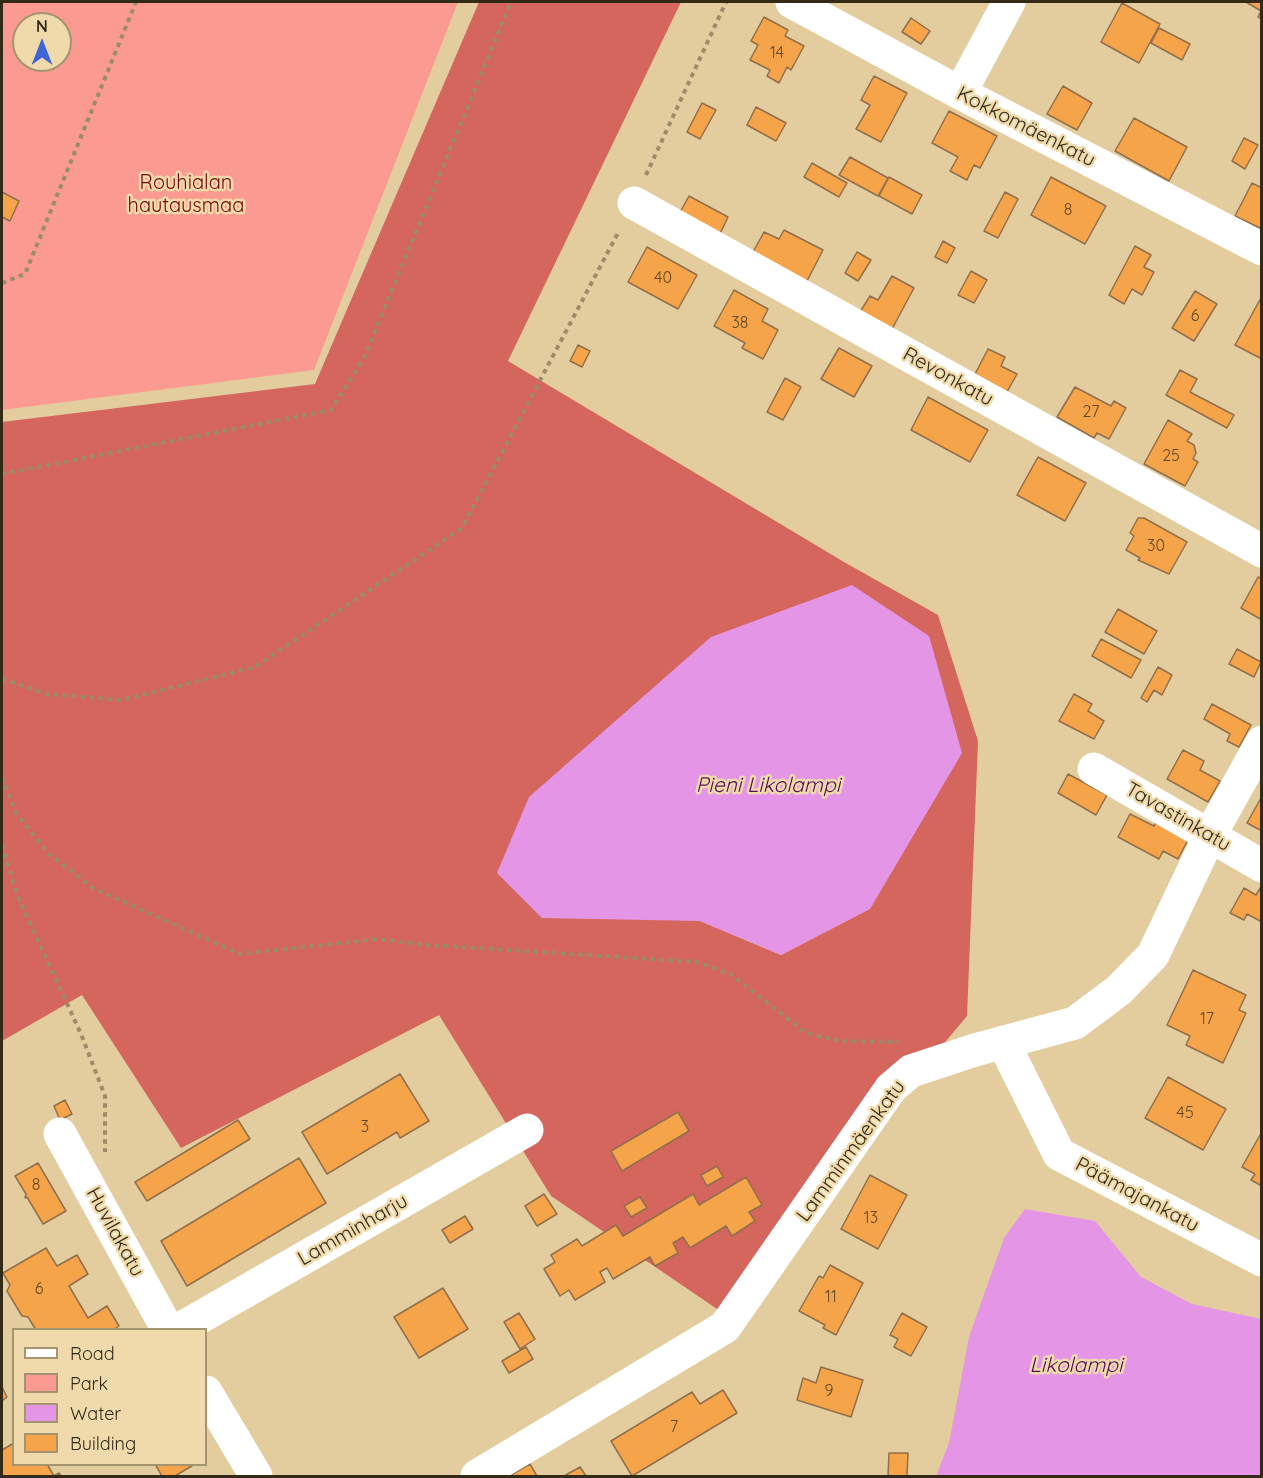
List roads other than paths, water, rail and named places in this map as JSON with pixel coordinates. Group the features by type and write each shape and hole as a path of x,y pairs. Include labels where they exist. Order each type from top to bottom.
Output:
{"street":[{"name":"Kokkomäenkatu","path":"792,2 960,93 1262,249"},
{"path":"960,93 1009,2"},
{"name":"Revonkatu","path":"634,203 1262,551"},
{"name":"Lamminmäenkatu","path":"477,1476 725,1327 891,1088 911,1071 1003,1042 1076,1023 1126,983 1153,955 1209,837 1262,742"},
{"name":"Tavastinkatu","path":"1094,769 1262,866"},
{"name":"Päämajankatu","path":"1003,1042 1059,1154 1262,1260"},
{"name":"Lamminharju","path":"180,1328 527,1130"},
{"name":"Huvilakatu","path":"60,1134 167,1328"},
{"path":"207,1394 256,1476"}],"water":[{"name":"Pieni Likolampi","path":"852,585 929,636 962,753 870,909 781,955 700,921 542,918 497,873 529,797 711,637"},
{"name":"Likolampi","path":"1025,1209 1095,1221 1141,1277 1192,1304 1261,1319 1261,1476 936,1476 949,1443 969,1337 1004,1238"}],"park label":[{"name":"Rouhialan hautausmaa","path":"186,194"}]}
